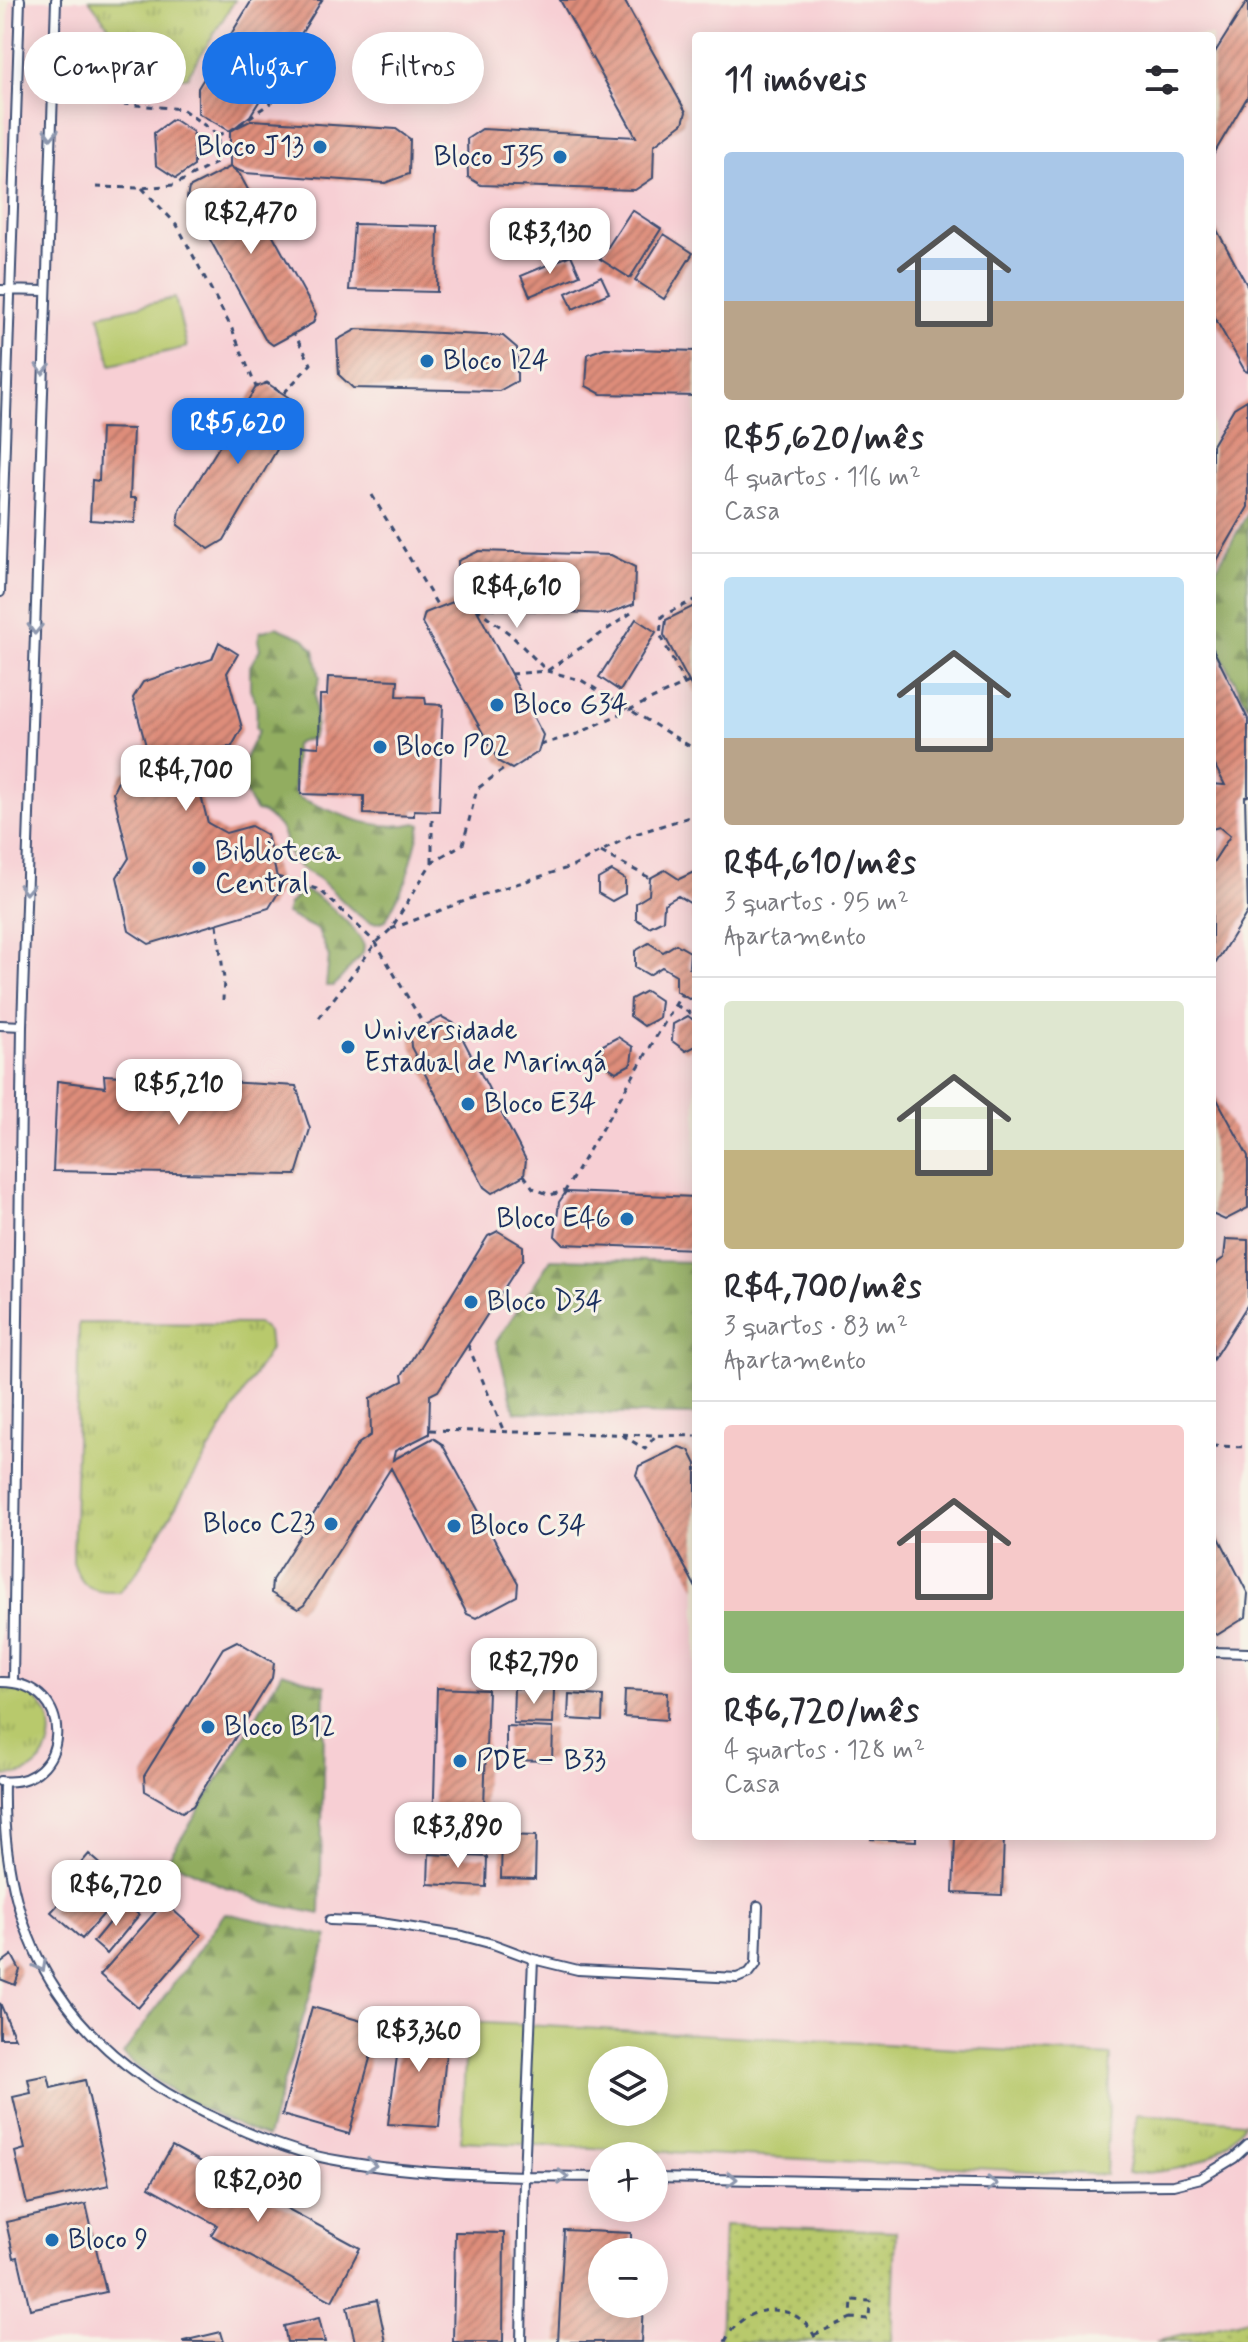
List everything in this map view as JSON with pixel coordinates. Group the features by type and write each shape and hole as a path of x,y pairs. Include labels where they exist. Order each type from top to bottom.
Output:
{"lane":[{"path":"0,592 5,290 20,0"},
{"path":"13,1682 22,1026 56,0"},
{"path":"5,290 45,291"},
{"path":"0,1025 22,1026"},
{"path":"1216,1652 1248,1653"},
{"path":"0,1682 13,1682 39,1693 55,1716 57,1739 46,1764 34,1774 25,1779 2,1782 6,1864 20,1918 40,1968 74,2017 132,2071 202,2113 280,2146 339,2161 524,2176 588,2177"},
{"path":"330,1920 375,1922 463,1936 578,1970 737,1978 749,1973 756,1964 758,1906"},
{"path":"521,2342 533,1959"},
{"path":"668,2178 1067,2186 1173,2185 1201,2178 1234,2158 1248,2145"}],"path":[{"path":"123,104 182,109 218,135"},
{"path":"218,135 230,131 269,104"},
{"path":"96,187 174,185 218,162 218,135"},
{"path":"142,188 177,225 232,329 256,387 267,383 283,394 311,364 294,333"},
{"path":"372,495 439,608"},
{"path":"540,745 577,734 687,684 660,634 662,616 692,601"},
{"path":"476,608 510,634 547,671"},
{"path":"547,671 631,613"},
{"path":"511,674 547,671 581,680 692,748"},
{"path":"319,1018 376,943 391,929 432,862 463,844 477,789 505,768"},
{"path":"391,929 478,896 574,866 632,835 692,816"},
{"path":"432,819 432,862"},
{"path":"601,852 650,878"},
{"path":"277,877 320,890 376,943 424,1025"},
{"path":"217,924 224,979 223,1000"},
{"path":"524,1175 533,1188 550,1195 565,1191 681,995"},
{"path":"675,1005 692,1014"},
{"path":"468,1345 504,1432"},
{"path":"430,1430 692,1436"},
{"path":"620,1434 645,1449 656,1435"},
{"path":"1216,1446 1248,1447"},
{"path":"814,2335 851,2318 869,2319 870,2301 852,2300 851,2318"},
{"path":"725,2342 742,2318 757,2311 774,2309 790,2313 805,2322 817,2342"}],"shaded area":[{"name":"Universidade Estadual de Maringá","path":"9,0 1248,0 1248,2342 0,2342 0,259"}],"green space":[{"path":"89,0 235,0 215,32 202,32 202,53 187,77 186,32 113,32"},
{"path":"175,298 187,347 111,365 99,315"},
{"path":"1248,513 1248,706 1216,646 1216,569"},
{"path":"276,627 305,639 314,650 320,678 315,695 316,724 312,739 295,745 294,791 299,798 370,823 421,825 406,881 384,921 373,923 361,917 326,885 294,862 282,830 266,815 256,811 244,788 241,778 244,761 259,730 256,728 256,703 250,690 250,666 260,649 260,632"},
{"path":"302,890 319,898 338,913 364,946 363,953 334,986 326,986 329,957 318,930 286,914 289,904"},
{"path":"551,1259 692,1262 692,1415 515,1412 496,1342"},
{"path":"79,1323 258,1324 268,1332 270,1349 136,1573 119,1592 89,1588 80,1578 73,1562"},
{"path":"282,1672 325,1686 320,1914 268,1903 218,1884 168,1859"},
{"path":"0,1688 24,1692 40,1703 48,1718 51,1735 46,1752 36,1765 21,1774 0,1775"},
{"path":"225,1913 328,1936 267,2137 191,2102 155,2080 123,2054"},
{"path":"467,2022 1111,2056 1106,2175 668,2152 668,2142 588,2142 588,2148 461,2141"},
{"path":"1137,2114 1245,2122 1234,2137 1208,2158 1178,2169 1127,2174"},
{"path":"724,2225 896,2231 892,2342 720,2342"},
{"path":"1248,2319 1248,2342 1156,2342 1159,2341"}],"building":[{"path":"252,0 322,0 302,32 232,32"},
{"path":"560,0 624,0 686,112 683,123 654,145 653,178 635,190 481,185 468,177 467,139 482,129 636,137"},
{"path":"1248,0 1248,96 1216,150 1216,51"},
{"path":"202,81 202,104 257,104 250,116 230,131 198,113 198,88"},
{"path":"173,119 193,132 194,166 176,178 156,165 154,133"},
{"name":"Bloco J13","path":"252,120 396,129 410,139 409,174 385,183 245,173 230,167 230,131"},
{"path":"230,167 240,175 316,314 313,323 273,345 265,339 187,198 189,188"},
{"path":"632,210 661,229 630,278 600,259"},
{"path":"354,224 438,226 437,292 349,290"},
{"path":"1216,228 1248,287 1248,372 1216,320"},
{"path":"664,234 692,252 664,299 635,280"},
{"path":"571,255 580,275 530,296 521,276"},
{"path":"601,276 609,293 573,309 566,293"},
{"name":"Bloco I24","path":"357,329 503,336 517,348 517,381 499,391 353,388 339,375 337,340"},
{"path":"605,348 692,351 692,396 601,394 586,386 588,354"},
{"path":"267,383 297,403 296,417 224,540 209,549 178,525 180,510 256,387"},
{"path":"1247,400 1248,507 1216,562 1216,438 1234,408"},
{"path":"101,428 133,429 130,498 136,498 135,523 90,520 92,480 99,481"},
{"path":"479,551 611,555 635,567 634,604 608,614 476,608 543,735 538,752 512,769 499,762 422,623 425,613 458,600 458,561"},
{"path":"692,607 692,688 664,635 666,620"},
{"path":"636,619 656,632 620,691 599,677"},
{"path":"219,642 238,654 227,673 242,728 232,746 198,753 194,768 208,823 226,833 251,826 267,835 280,890 269,908 149,944 129,931 117,877 129,858 113,792 122,773 138,769 148,753 133,698 143,682 212,659"},
{"path":"1216,655 1248,719 1248,796 1245,797 1248,911 1216,963 1216,858 1230,836 1216,828 1216,784 1225,785 1216,768"},
{"name":"Bloco P02","path":"328,677 398,680 397,696 425,697 426,704 443,705 439,811 414,810 414,816 364,814 364,796 301,794 302,746 319,747 320,695 327,695"},
{"path":"665,870 679,879 692,873 692,904 678,896 664,904 663,920 649,927 636,919 636,903 649,895 650,878"},
{"path":"612,871 625,879 625,894 612,901 598,893 598,879"},
{"path":"649,943 663,952 676,944 690,952 692,997 689,999 676,991 676,975 662,967 649,975 635,967 635,951"},
{"path":"646,991 661,1001 659,1018 644,1026 630,1016 631,999"},
{"path":"688,1016 692,1019 692,1048 686,1051 672,1041 673,1024"},
{"name":"Bloco E34","path":"442,1017 455,1024 526,1160 524,1175 492,1193 484,1187 411,1047 410,1032"},
{"path":"618,1037 633,1047 631,1064 616,1072 601,1062 603,1045"},
{"path":"104,1075 296,1086 310,1129 296,1175 53,1171 57,1081 105,1087"},
{"path":"1216,1097 1248,1156 1248,1208 1225,1220 1216,1216"},
{"name":"Bloco E46","path":"566,1192 692,1197 692,1249 563,1244 555,1236 559,1202"},
{"path":"498,1231 523,1246 523,1259 438,1391 430,1395 429,1434 395,1451 393,1460 433,1438 442,1444 518,1583 517,1596 476,1618 467,1614 391,1468 304,1605 298,1609 271,1593 272,1580 358,1444 371,1435 370,1398 403,1381 402,1375 488,1236"},
{"path":"1226,1239 1248,1240 1248,1304 1216,1355 1216,1265 1224,1258"},
{"path":"679,1447 689,1450 692,1456 692,1580 636,1475 639,1466"},
{"path":"1216,1532 1248,1594 1246,1617 1217,1635"},
{"name":"Bloco B12","path":"237,1641 274,1663 272,1678 193,1806 182,1812 145,1791 144,1776 223,1648"},
{"name":"PDE – B33","path":"437,1688 488,1690 483,1834 433,1832"},
{"path":"514,1688 554,1689 553,1724 513,1723"},
{"path":"625,1690 668,1692 667,1720 624,1717"},
{"path":"569,1694 603,1696 602,1721 568,1719"},
{"path":"506,1726 553,1728 552,1761 506,1760"},
{"path":"502,1835 536,1836 535,1879 501,1878"},
{"path":"955,1840 1004,1840 1002,1895 953,1893"},
{"path":"89,1854 127,1887 82,1939 51,1912 74,1887 77,1890 80,1887 69,1877"},
{"path":"429,1854 487,1857 486,1887 428,1884"},
{"path":"164,1902 201,1935 138,2008 100,1975"},
{"path":"125,1903 139,1915 107,1954 93,1942"},
{"path":"12,1955 20,1970 15,1985 0,1979 0,1964"},
{"path":"0,2003 15,2038 0,2038"},
{"path":"312,2007 379,2026 349,2134 282,2115"},
{"path":"402,2019 449,2023 439,2127 388,2124"},
{"path":"48,2075 51,2088 85,2080 109,2185 27,2204 15,2152 25,2149 13,2097 31,2093 28,2079"},
{"path":"172,2146 360,2248 332,2301 211,2235 217,2225 149,2187"},
{"name":"Bloco 9","path":"86,2204 106,2292 30,2309 6,2222"},
{"path":"564,2230 631,2233 631,2238 588,2238 588,2318 642,2318 641,2342 558,2342"},
{"path":"455,2232 504,2233 503,2342 453,2342"},
{"path":"377,2300 386,2342 355,2342 347,2307"},
{"path":"319,2318 325,2342 287,2342 284,2326"},
{"path":"221,2332 224,2342 183,2342 183,2341"}],"place":[{"name":"Bloco J13","path":"320,147"},
{"name":"Bloco J35","path":"560,157"},
{"name":"Bloco I24","path":"427,361"},
{"name":"Bloco G34","path":"497,705"},
{"name":"Bloco P02","path":"380,747"},
{"name":"Biblioteca Central","path":"199,868"},
{"name":"Universidade Estadual de Maringá","path":"348,1047"},
{"name":"Bloco E34","path":"468,1104"},
{"name":"Bloco E46","path":"627,1219"},
{"name":"Bloco D34","path":"471,1302"},
{"name":"Bloco C23","path":"331,1524"},
{"name":"Bloco C34","path":"454,1526"},
{"name":"Bloco B12","path":"208,1727"},
{"name":"PDE – B33","path":"460,1761"},
{"name":"Bloco 9","path":"52,2240"}]}
